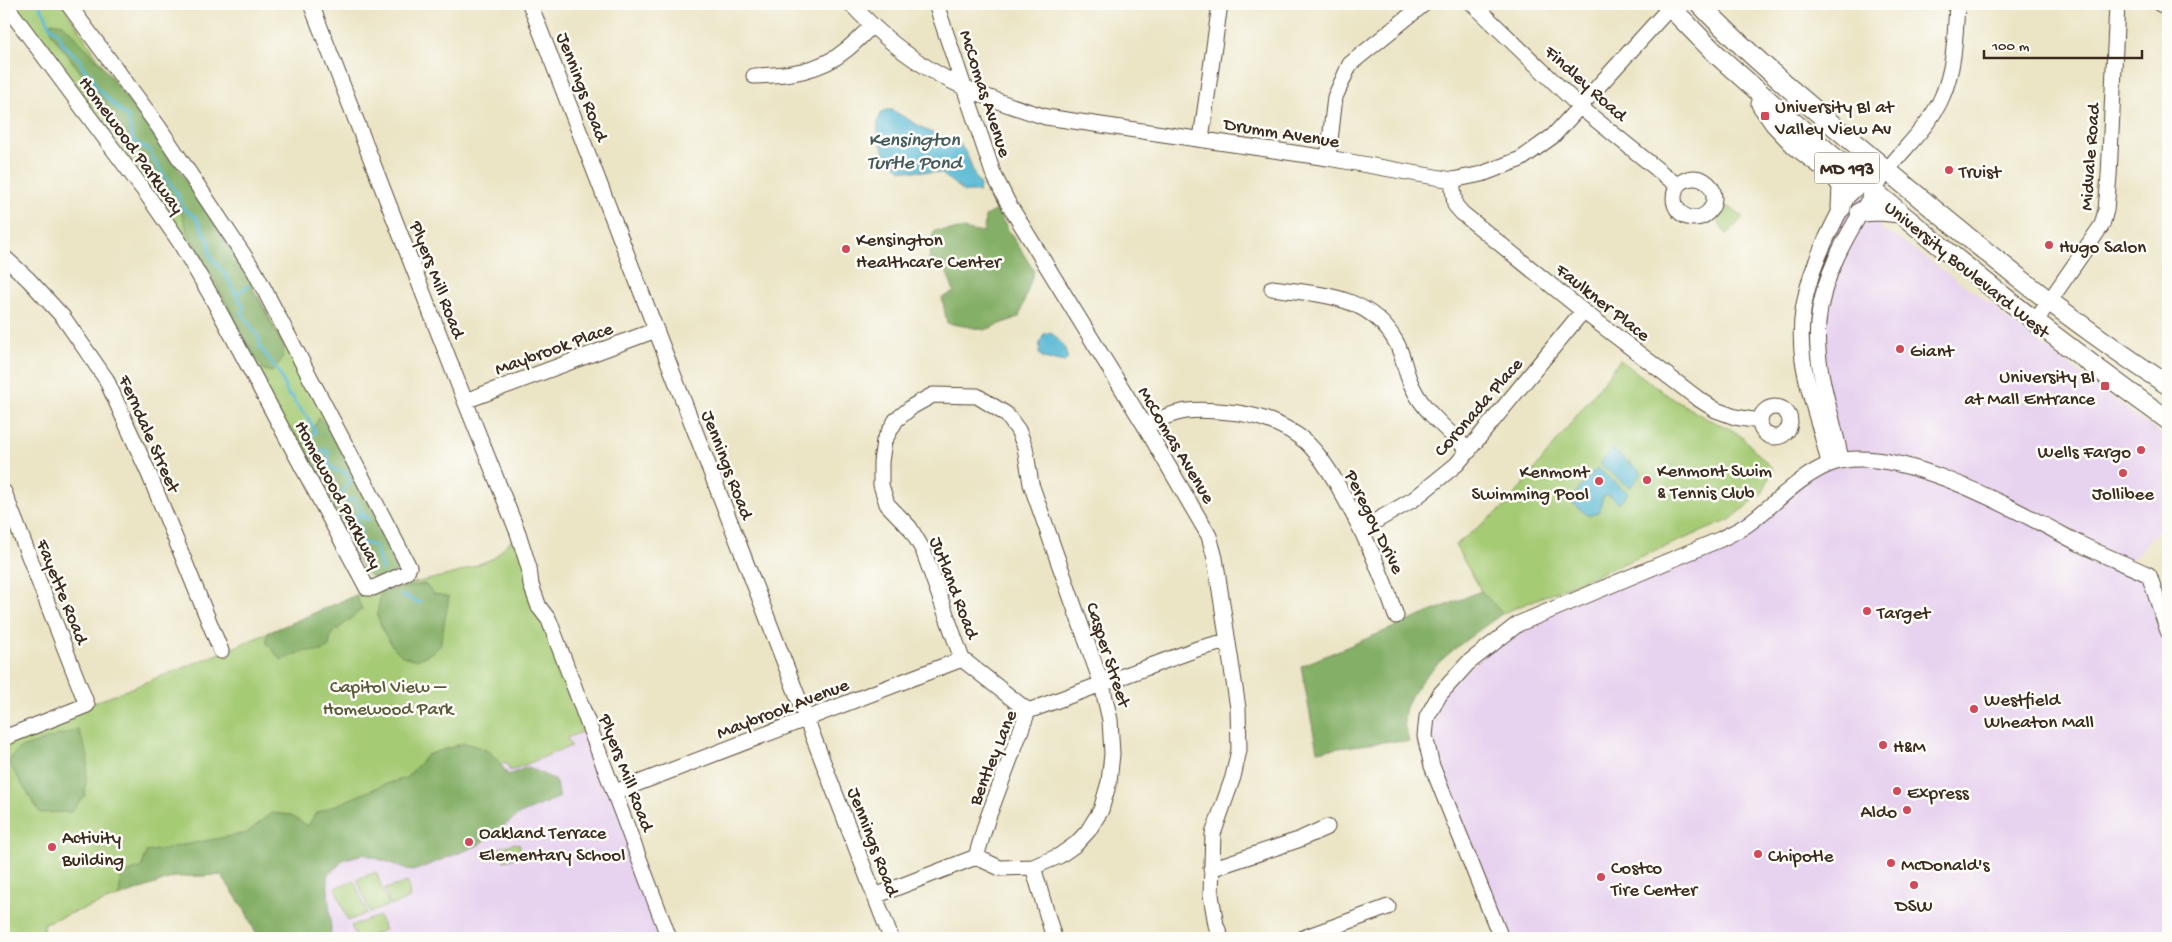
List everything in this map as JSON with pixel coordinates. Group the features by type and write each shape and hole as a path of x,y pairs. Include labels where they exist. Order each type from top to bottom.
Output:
{"main road":[{"name":"University Boulevard West","path":"1700,4 1760,62 1887,170 2049,301 2108,346 2168,385"},
{"name":"University Boulevard West","path":"1670,5 1722,60 1900,213 2036,322 2168,420"},
{"path":"1753,87 1762,106 1775,124 1796,146 1834,174 1842,186 1841,208"},
{"path":"1860,212 1880,210 1900,213"}],"street":[{"name":"Homewood Parkway","path":"5,4 148,196 179,241 210,294 367,588 373,588 406,574 409,567 255,272 158,126 68,4"},
{"name":"Plyers Mill Road","path":"312,4 518,533 529,568 543,592 549,620 616,792 669,938"},
{"name":"Jennings Road","path":"530,4 891,938"},
{"name":"Drumm Avenue","path":"851,4 872,26 924,68 965,89 1008,106 1046,117 1328,158 1452,180 1482,174 1521,159 1553,136 1670,5"},
{"name":"McComas Avenue","path":"936,4 993,173 1008,203 1145,426 1209,536 1216,558 1238,708 1239,750 1234,777 1213,834 1211,895 1216,925 1221,938"},
{"path":"1201,139 1220,4"},
{"path":"1328,158 1335,97 1350,64 1424,4"},
{"name":"Findley Road","path":"1473,4 1580,107 1678,186"},
{"path":"1835,462 1817,352 1818,322 1824,290 1870,187 1887,170 1929,120 1942,97 1954,56 1957,4"},
{"name":"Midvale Road","path":"2036,322 2049,301 2094,240 2102,225 2106,210 2117,4"},
{"path":"2160,4 2168,7"},
{"path":"754,76 796,73 827,62 847,50 872,26"},
{"name":"Faulkner Place","path":"1452,180 1455,204 1462,213 1583,311 1662,373 1716,410 1735,417 1759,421"},
{"path":"1835,462 1803,359 1802,315 1809,280 1841,208 1851,193 1870,187"},
{"name":"Ferndale Street","path":"4,257 28,279 63,317 106,379 149,474 221,651"},
{"path":"1272,288 1344,299 1364,308 1381,321 1397,343 1413,388 1424,406 1469,451"},
{"name":"Coronada Place","path":"1362,529 1414,499 1457,464 1583,311"},
{"name":"Maybrook Place","path":"465,401 656,330"},
{"name":"Jutland Road","path":"994,406 977,396 933,395 913,406 896,420 884,441 881,462 881,485 887,504 910,528 923,550 962,659 1028,711"},
{"name":"Casper Street","path":"976,857 1000,868 1033,867 1059,856 1076,844 1088,831 1101,810 1109,782 1112,754 1110,720 1102,684 1031,484 1025,447 1018,430 1006,414 994,406"},
{"name":"Peregoy Drive","path":"1145,426 1169,414 1202,409 1243,413 1282,425 1306,442 1331,473 1362,529 1382,576 1396,616"},
{"path":"1501,938 1432,766 1425,736 1427,717 1440,694 1468,663 1518,624 1721,539 1746,526 1796,486 1835,462 1869,459 1903,464 1940,476 2149,575 2168,631"},
{"name":"Fayette Road","path":"4,492 87,705 4,738"},
{"name":"Bentley Lane","path":"976,857 987,820 1028,711 1197,649 1227,641"},
{"name":"Maybrook Avenue","path":"616,792 962,659"},
{"path":"1211,869 1298,840 1327,827"},
{"path":"875,896 976,857"},
{"path":"1033,867 1054,938"},
{"path":"1303,938 1388,907"}],"shaded area":[{"path":"1855,189 1873,205 1875,219 1884,231 1896,237 2002,312 2001,315 2136,417 2168,438 2168,518 2127,565 2149,575 2168,631 2168,938 1501,938 1432,766 1427,717 1440,694 1518,624 1721,539 1829,464 1802,315"},
{"name":"Oakland Terrace Elementary School","path":"591,728 669,938 256,938 245,910 221,875"}],"green space":[{"path":"15,4 62,4 103,66 63,24 51,33 166,186 181,211 187,230 253,353 283,348 258,296 339,442 365,573 221,306 62,69"},
{"path":"51,22 63,24 103,66 176,165 240,263 284,348 282,359 272,372 264,370 253,353 187,230 181,211 166,186 51,32"},
{"path":"1729,207 1743,217 1727,235 1718,221"},
{"path":"996,210 1034,271 1019,317 985,330 947,323 942,298 954,292 943,262 929,264 930,241 935,230 960,229 984,232 985,216"},
{"name":"Kenmont Swim & Tennis Club","path":"1620,360 1667,395 1705,418 1729,428 1741,436 1773,469 1763,492 1730,520 1503,613 1481,591 1455,545 1507,505"},
{"path":"319,418 339,442 401,565 399,571 378,578 365,573 304,445"},
{"name":"Capitol View – Homewood Park","path":"516,535 591,728 567,738 571,746 510,771 506,762 221,875 174,877 44,923 43,938 4,938 4,738 223,652 366,591 389,589 457,573 494,558"},
{"path":"425,584 434,594 449,597 440,646 417,660 402,656 393,647 383,631 377,614 381,592"},
{"path":"1481,591 1503,613 1441,660 1414,691 1406,707 1404,723 1409,742 1390,741 1317,751 1301,666"},
{"path":"356,595 362,609 331,635 329,647 323,651 306,651 281,660 266,642 268,633"},
{"path":"78,729 88,756 85,795 71,812 40,813 8,762 18,749"},
{"path":"464,743 491,753 508,775 528,767 555,780 560,797 520,814 477,846 413,871 364,854 345,859 327,876 330,938 258,938 245,910 221,875 174,877 119,897 121,875 142,867 146,852 247,833 271,813 290,815 308,826 315,814 383,785 406,778 427,755"},
{"path":"515,843 519,844 523,856 504,861 499,848"},
{"path":"376,872 389,905 370,913 357,879"},
{"path":"354,880 367,913 348,921 335,888"},
{"path":"408,882 410,898 391,906 385,889"},
{"path":"379,916 385,930 363,938 356,938 351,926"}],"water":[{"name":"Kensington Turtle Pond","path":"885,110 892,110 930,132 959,143 967,154 976,179 980,184 979,192 964,192 941,173 901,170 886,155 879,139 879,118"},
{"path":"1051,332 1064,346 1068,359 1065,362 1043,358 1039,354 1040,343 1044,334"},
{"path":"1612,449 1642,473 1630,488 1600,464"},
{"name":"Kenmont Swimming Pool","path":"1597,468 1628,493 1619,504 1610,496 1603,497 1599,512 1589,516 1569,501"}],"waterway":[{"path":"38,4 45,14 50,27 61,38 62,44 81,61 81,66 84,70 92,75 95,86 128,118 133,140 150,151 155,162 178,195 184,209 196,218 209,242 210,256 225,274 244,308 242,313 259,338 260,347 280,374 288,395 293,397 295,403 309,419 315,432 311,437 314,446 320,452 325,450 328,452 329,464 333,469 347,474 350,482 344,489 341,499 353,499 368,520 356,514 354,518 361,528 360,537 363,543 375,546 382,570"},
{"path":"235,295 248,286"},
{"path":"401,595 420,603"}],"place":[{"name":"University Bl at Valley View Av","path":"1765,116"},
{"name":"Truist","path":"1949,170"},
{"name":"Hugo Salon","path":"2049,245"},
{"name":"Kensington Healthcare Center","path":"846,249"},
{"name":"Giant","path":"1900,349"},
{"name":"University Bl at Mall Entrance","path":"2105,386"},
{"name":"Wells Fargo","path":"2141,450"},
{"name":"Jollibee","path":"2123,473"},
{"name":"Kenmont Swim & Tennis Club","path":"1647,480"},
{"name":"Kenmont Swimming Pool","path":"1599,481"},
{"name":"Target","path":"1867,611"},
{"name":"Westfield Wheaton Mall","path":"1974,709"},
{"name":"H&M","path":"1883,745"},
{"name":"Express","path":"1897,791"},
{"name":"Aldo","path":"1907,810"},
{"name":"Oakland Terrace Elementary School","path":"469,842"},
{"name":"Activity Building","path":"52,847"},
{"name":"Chipotle","path":"1758,854"},
{"name":"McDonald's","path":"1891,863"},
{"name":"Costco Tire Center","path":"1601,877"},
{"name":"DSW","path":"1914,885"}]}
